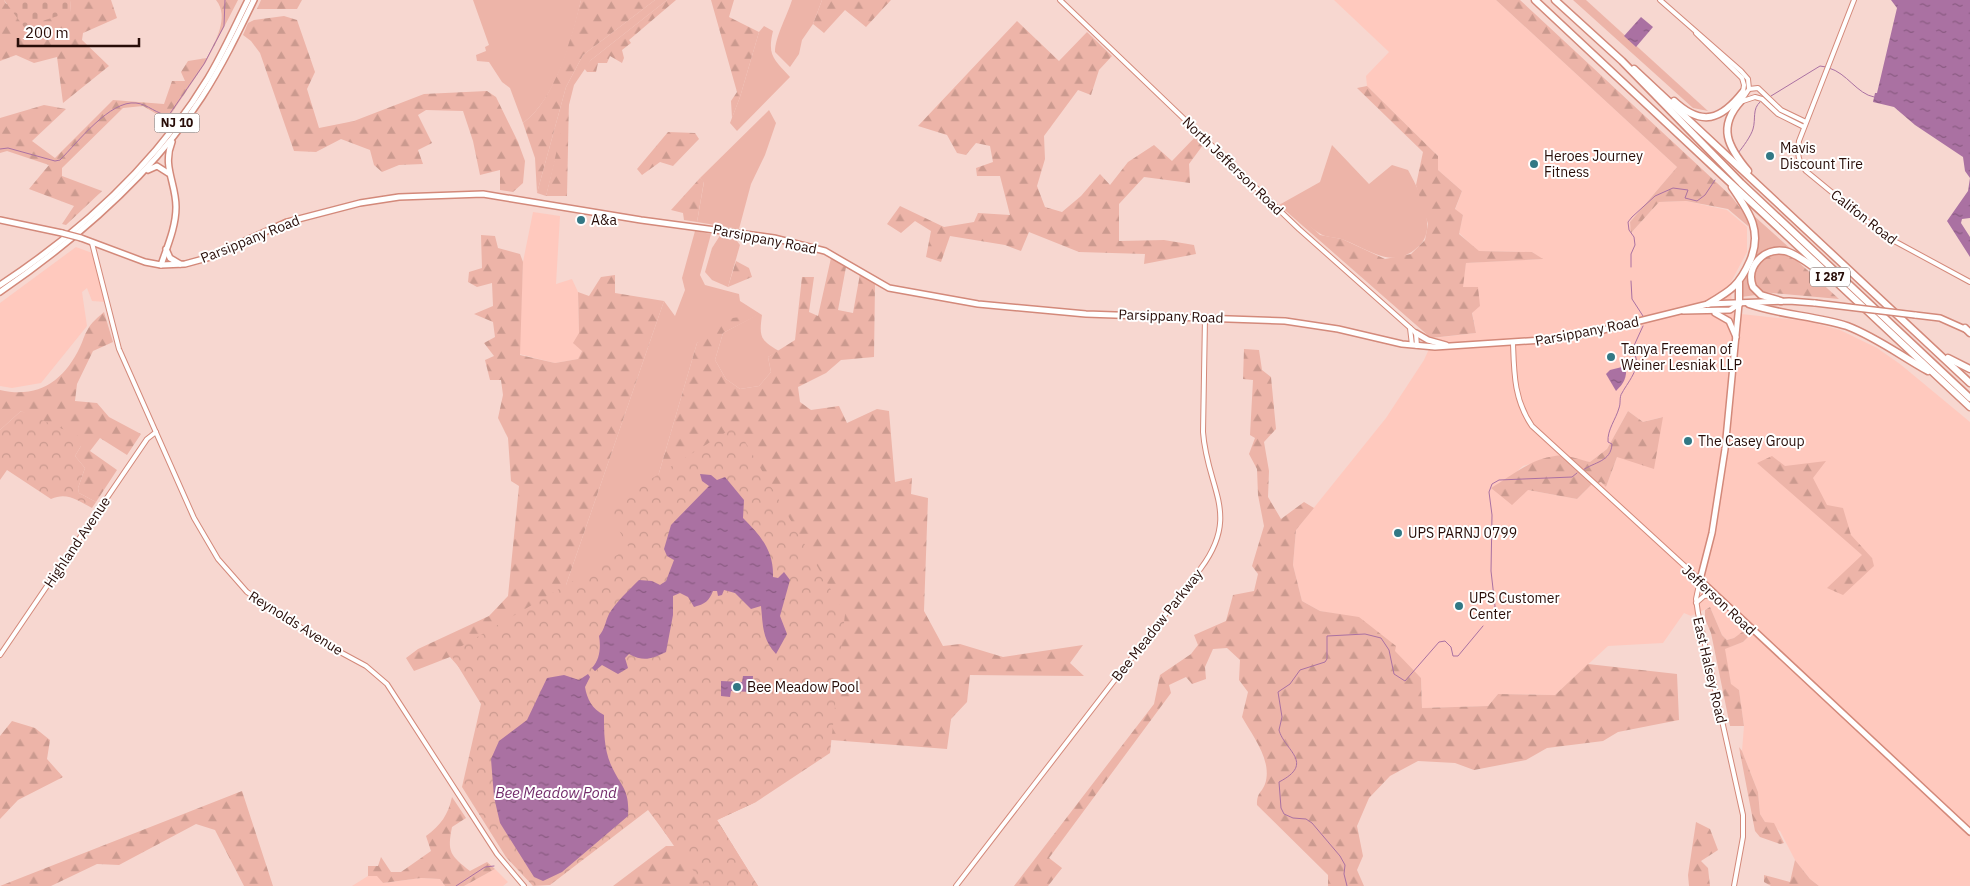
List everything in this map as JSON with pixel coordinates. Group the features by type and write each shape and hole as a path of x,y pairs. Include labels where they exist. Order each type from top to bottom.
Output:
{"highway":[{"name":"I 287","path":"1535,0 1970,407"},
{"name":"I 287","path":"1555,0 1622,62 1637,71 1970,383"},
{"path":"1622,62 1741,183 1970,398"},
{"path":"1660,93 1670,97 1694,115 1704,118 1723,113 1746,90"},
{"path":"1741,101 1728,119 1730,142 1738,160 1768,195"},
{"path":"1708,308 1739,282 1754,252 1756,236 1748,212 1724,175"},
{"path":"1781,301 1761,295 1751,284 1753,266 1765,255 1776,251 1786,252 1831,277"},
{"path":"1739,282 1739,304"},
{"path":"1749,304 1774,312 1833,322 1856,330 1938,377"},
{"path":"1938,353 1962,367 1970,369"}],"main road":[{"name":"NJ 10","path":"0,285 80,226 148,158 183,115 208,78 248,0"},
{"name":"NJ 10","path":"0,292 62,246 142,174 173,138 210,84 254,0"},
{"path":"161,265 176,207 167,155 173,138"},
{"path":"142,174 157,166 169,173"},
{"name":"Parsippany Road","path":"0,220 81,238 145,262 161,265 180,264 207,258 287,222 353,204 389,198 474,193 774,238 825,251 888,287 911,294 1034,311 1314,324 1415,346 1513,343 1591,333 1682,311 1708,308 1730,302 1739,304 1781,301 1816,303 1940,318 1968,331"},
{"path":"166,249 170,258 180,264"},
{"name":"East Halsey Road","path":"1700,580 1712,533 1719,488 1739,304"},
{"path":"1708,308 1726,318 1736,339"},
{"path":"1416,333 1432,342 1454,346"},
{"name":"Jefferson Road","path":"1700,580 1970,832"}],"street":[{"name":"North Jefferson Road","path":"1060,0 1299,229 1416,333"},
{"path":"1660,0 1742,78 1746,90 1741,101"},
{"path":"1805,125 1854,0"},
{"path":"1746,90 1758,88 1780,110 1805,125"},
{"path":"1741,101 1755,97 1762,99 1778,114 1805,125"},
{"name":"Califon Road","path":"1805,125 1798,152 1806,171 1885,236 1970,282"},
{"name":"Reynolds Avenue","path":"92,242 119,348 194,518 230,575 259,601 329,646 366,666 383,680 404,707 497,854 524,886"},
{"name":"Bee Meadow Parkway","path":"956,886 1202,568 1218,542 1221,512 1204,446 1203,432 1205,318"},
{"path":"1410,328 1415,346"},
{"path":"1415,346 1416,333"},
{"name":"Jefferson Road","path":"1513,343 1516,391 1522,409 1532,426 1700,580"},
{"name":"Highland Avenue","path":"0,655 146,439 156,432"},
{"name":"East Halsey Road","path":"1700,580 1696,603 1743,815 1743,837 1734,886"},
{"path":"1696,603 1704,596 1716,595"}],"shaded area":[{"path":"1334,0 1496,0 1677,167 1630,222 1632,232 1659,202 1686,201 1727,210 1747,227 1747,252 1731,282 1732,313 1806,321 1840,330 1877,348 1900,364 1970,422 1970,886 1819,886 1810,879 1795,860 1780,831 1765,822 1760,814 1758,792 1742,751 1744,726 1739,690 1731,685 1724,649 1743,642 1748,637 1745,631 1727,640 1722,635 1710,607 1691,616 1684,613 1663,643 1608,646 1555,695 1498,694 1488,706 1422,708 1421,678 1359,618 1320,611 1302,601 1293,565 1296,530 1386,418 1424,360 1434,338 1476,333 1472,312 1478,287 1462,287 1466,263 1542,259 1532,252 1478,251 1459,233 1463,215 1455,210 1462,191 1438,170 1438,156 1367,86 1366,76 1389,52","holes":["1628,411 1643,422 1662,417 1617,457 1606,487 1601,482 1591,485 1577,499 1528,490 1492,488 1512,476 1523,466 1556,456 1590,462 1607,449"]},
{"path":"533,212 560,216 556,284 572,279 578,292 579,333 582,351 578,359 555,363 519,354 523,262"},
{"path":"76,247 95,254 106,302 92,301 87,288 82,292 87,326 41,383 12,388 0,386 0,303"},
{"path":"495,869 508,882 503,886 464,886"},
{"path":"368,876 378,876 383,883 421,878 440,879 445,886 352,886"}],"green space":[{"path":"0,0 4,0 6,4 70,12 71,0 111,0 117,18 83,33 82,40 109,66 63,103 57,57 34,63 16,55 0,61"},
{"path":"4,0 71,0 70,12 24,27"},
{"path":"216,0 238,0 206,62 167,120 143,106 123,108 62,168 62,176 102,191 66,225 62,224 74,206 29,189 49,165 7,151 0,153 0,118 44,105 66,109 32,141 55,158 113,100 164,104 172,81 185,81 181,72 188,61 207,58 210,52 220,29 222,14"},
{"path":"261,0 302,0 297,9 257,9"},
{"path":"473,0 581,0 567,50 553,84 535,112 523,123 510,88 502,82 489,62 477,61 476,55 486,51 485,47 489,45"},
{"path":"581,0 655,0 583,55 566,87 537,193 535,158 523,123 545,99 553,84 567,49"},
{"path":"655,0 667,0 591,60 574,85 546,196 537,193 566,87 583,55"},
{"path":"667,0 676,0 629,40 631,43 622,50 624,58 622,63 610,56 607,63 598,63 596,72 587,72 584,68 591,60"},
{"path":"711,0 734,0 729,17 759,32 732,118 731,101 737,92"},
{"path":"792,0 822,0 813,24 802,40 799,54 790,67 775,52 779,33"},
{"path":"822,0 891,0 866,27 845,10 824,33 813,24"},
{"path":"1496,0 1520,0 1731,196 1748,218 1748,226 1728,209 1686,201 1659,202 1631,233 1630,222 1677,167"},
{"path":"1573,0 1586,0 1708,111 1693,108"},
{"path":"284,16 297,20 315,72 307,89 319,128 354,121 424,94 487,91 496,97 518,142 525,161 523,183 513,192 500,190 500,170 480,175 473,141 463,111 426,110 418,115 432,143 418,150 423,164 399,165 382,172 374,165 370,150 341,139 316,152 294,151 260,53 251,41 243,35 248,23 254,20"},
{"path":"1017,21 1059,61 1087,32 1112,56 1099,70 1091,95 1078,90 1044,136 1045,159 1037,186 1045,207 1062,212 1081,196 1100,174 1110,185 1128,162 1154,145 1172,161 1198,134 1203,145 1189,164 1190,183 1144,177 1119,204 1119,241 1164,240 1194,245 1196,254 1144,264 1145,254 1079,252 1029,232 1021,251 1005,245 950,236 941,262 926,257 931,231 915,221 901,233 887,224 900,206 944,227 974,222 978,213 1010,215 1000,176 977,176 976,168 993,162 990,146 976,143 966,155 957,153 947,135 918,126"},
{"path":"764,26 773,31 771,46 773,57 790,77 737,131 730,123 740,97 759,32"},
{"path":"1367,86 1438,156 1438,170 1462,191 1455,209 1463,215 1459,234 1479,251 1532,252 1543,259 1466,263 1463,287 1478,287 1480,306 1472,313 1476,333 1431,338 1279,205 1293,210 1320,235 1342,239 1385,259 1411,254 1425,240 1428,224 1416,185 1423,152 1357,88"},
{"path":"569,99 567,196 546,196"},
{"path":"769,110 776,123 765,155 751,184 739,229 697,222 704,182 700,178"},
{"path":"668,132 695,133 699,139 673,166 660,162 642,175 637,169"},
{"path":"1332,145 1369,184 1392,165 1408,170 1421,197 1427,218 1425,237 1420,245 1410,253 1392,258 1373,253 1344,240 1324,236 1296,214 1279,205 1320,182"},
{"path":"700,178 704,181 697,222 684,220 683,213 671,210"},
{"path":"1753,215 1793,251 1787,250 1758,258 1753,291 1756,295 1741,297 1742,285 1756,250 1757,229"},
{"path":"695,231 711,234 700,275 705,285 739,294 740,301 762,315 762,337 764,341 779,351 768,357 771,372 759,386 740,389 726,379 715,360 723,333 757,315 697,343 659,473 612,611 550,640 567,582 664,301 675,316 685,290 682,278"},
{"path":"721,234 734,237 740,245 728,287 712,280 705,272 712,248"},
{"path":"481,235 495,236 498,248 520,254 523,262 520,355 555,363 578,359 582,351 573,343 579,333 578,292 589,296 601,277 615,275 615,293 664,301 567,582 550,640 486,698 450,657 414,671 406,658 418,649 489,616 508,596 519,486 511,481 508,438 498,418 503,395 501,380 490,380 485,360 494,356 484,343 495,337 493,322 474,314 493,306 492,283 477,287 468,282 469,272 482,268"},
{"path":"1785,254 1794,258 1839,299 1762,292 1754,281 1754,275 1759,264 1767,257"},
{"path":"831,258 846,267 838,310 853,313 860,274 875,284 874,357 841,360 826,373 798,387 800,402 811,410 839,406 847,423 877,409 889,411 895,482 912,478 911,494 928,498 924,611 943,646 960,644 1003,657 1083,645 1070,663 1084,676 970,675 967,702 951,719 947,749 831,740 612,611 659,473 697,343 732,318 758,315 723,333 715,360 726,379 740,389 759,386 771,372 768,357 795,340 802,277 814,277 809,312 818,316"},
{"path":"736,261 749,268 752,277 728,287"},
{"path":"104,312 113,342 93,351 77,384 75,401 97,403 109,417 141,434 127,455 100,438 90,451 117,470 96,502 79,493 78,488 85,468 75,456 81,446 21,411 0,430 0,390 26,392 48,385 58,378 74,359 89,327"},
{"path":"1244,349 1259,350 1262,370 1271,377 1276,429 1264,442 1269,471 1268,497 1281,519 1304,502 1314,508 1296,530 1293,565 1302,601 1320,611 1359,617 1396,646 1395,651 1421,678 1422,708 1488,706 1498,694 1555,695 1588,664 1677,674 1679,720 1618,732 1603,741 1547,748 1526,760 1474,770 1455,763 1418,761 1390,776 1369,798 1357,826 1363,856 1357,870 1364,886 1328,886 1328,875 1257,805 1258,795 1265,784 1266,766 1256,740 1242,717 1248,692 1239,680 1240,660 1227,648 1213,649 1205,667 1206,679 1192,684 1186,677 1169,685 1171,693 1049,858 1062,868 1048,886 1014,886 1154,704 1160,675 1191,654 1198,645 1194,635 1226,621 1233,595 1254,591 1258,574 1252,566 1264,526 1258,495 1257,469 1249,454 1255,438 1250,435 1253,380 1243,379"},
{"path":"21,411 81,437 81,446 75,456 85,468 78,488 79,493 96,502 92,508 67,497 62,496 51,499 7,470 0,480 0,430"},
{"path":"1628,411 1643,422 1663,417 1654,469 1617,457 1606,487 1601,482 1591,485 1577,499 1528,490 1512,505 1491,488 1529,464 1546,458 1563,456 1590,462 1607,449"},
{"path":"736,426 845,614 830,753 756,802 717,820 758,886 705,886 648,810 550,885 533,886 506,857 462,787 481,704 450,653 629,548 606,507"},
{"path":"1772,456 1785,466 1826,461 1813,478 1827,505 1843,508 1851,535 1872,558 1874,566 1843,595 1827,588 1862,555 1757,463"},
{"path":"1710,607 1722,635 1727,640 1734,638 1745,630 1748,637 1743,642 1725,649 1731,684 1739,690 1744,726 1730,726 1711,633 1705,619 1705,610"},
{"path":"12,721 35,728 50,740 47,759 63,777 18,800 0,819 0,736"},
{"path":"1739,747 1758,792 1760,814 1765,822 1774,823 1784,843 1780,844 1760,837 1755,831"},
{"path":"242,791 273,886 244,886 215,830 196,824 119,865 97,864 51,886 0,886"},
{"path":"452,797 466,818 452,827 450,848 454,857 470,871 487,862 495,869 464,886 445,886 440,879 421,878 383,883 377,876 368,876 368,866 378,866 381,857 391,872 401,872 431,851 426,836 443,819"},
{"path":"756,802 717,820 758,886 613,886 666,846 674,846 654,817"},
{"path":"1696,822 1710,829 1718,850 1701,861 1708,868 1710,886 1689,886 1688,875"},
{"path":"1795,860 1810,879 1819,886 1771,886 1764,882 1764,875 1790,882"}],"water":[{"path":"1891,0 1970,0 1970,178 1965,171 1963,157 1915,125 1894,107 1873,102 1875,93 1877,93 1897,8"},
{"path":"1641,17 1653,27 1636,47 1624,36"},
{"path":"1970,178 1970,218 1962,219 1961,223 1970,237 1970,257 1947,221 1968,191"},
{"path":"1626,366 1624,380 1616,391 1606,374 1610,370"},
{"path":"700,474 711,475 717,480 725,477 744,500 743,518 761,538 769,552 773,577 778,578 784,572 790,580 780,616 787,634 776,654 766,637 761,606 751,609 735,593 724,590 722,595 718,596 717,591 713,591 706,602 694,607 688,597 680,593 673,596 673,615 666,652 648,659 629,654 625,658 628,668 618,674 602,665 595,671 592,668 597,661 599,653 599,636 609,614 623,596 639,580 652,581 660,585 666,581 674,560 667,556 664,549 671,525 709,486 702,481"},
{"name":"Bee Meadow Pond","path":"588,674 590,677 585,687 586,691 593,707 604,715 607,753 628,800 628,816 562,872 543,881 534,877 500,823 494,797 491,759 499,741 527,720 547,678 564,675 579,680"},
{"name":"Bee Meadow Pool","path":"743,676 753,676 752,692 731,691 730,697 721,696 721,681 742,682"}],"waterway":[{"path":"0,149 8,148 55,161 60,160 85,133 116,108 136,103 169,115 204,64 224,26 225,0"},
{"path":"1771,96 1820,66 1826,67"},
{"path":"1829,68 1841,74 1862,92 1874,97"},
{"path":"1738,153 1752,132 1755,111 1760,102"},
{"path":"1631,267 1631,254 1635,245 1628,222 1632,217 1655,196 1673,188 1688,190 1685,198 1697,201 1705,195 1715,180"},
{"path":"1631,281 1632,299 1643,316"},
{"path":"1583,470 1609,455 1612,444 1608,442 1609,433 1619,408 1621,395 1636,367 1635,356 1632,350 1643,326"},
{"path":"1489,620 1493,616 1495,606 1491,571 1492,515 1489,492 1492,484 1499,480 1572,477 1577,473"},
{"path":"1347,886 1344,874 1345,865 1340,856 1312,823 1306,819 1293,818 1284,814 1281,808 1279,782 1290,775 1295,769 1297,762 1279,730 1282,717 1278,692 1290,684 1300,670 1325,662 1327,659 1327,636 1365,634 1381,638 1389,650 1394,674 1405,681 1439,642 1445,641 1451,647 1453,656 1458,656 1483,626"},
{"path":"456,886 485,867 494,866"}],"place":[{"name":"Mavis Discount Tire","path":"1770,156"},
{"name":"Heroes Journey Fitness","path":"1534,164"},
{"name":"A&a","path":"581,220"},
{"name":"Tanya Freeman of Weiner Lesniak LLP","path":"1611,357"},
{"name":"The Casey Group","path":"1688,441"},
{"name":"UPS PARNJ 0799","path":"1398,533"},
{"name":"UPS Customer Center","path":"1459,606"},
{"name":"Bee Meadow Pool","path":"737,687"}]}
